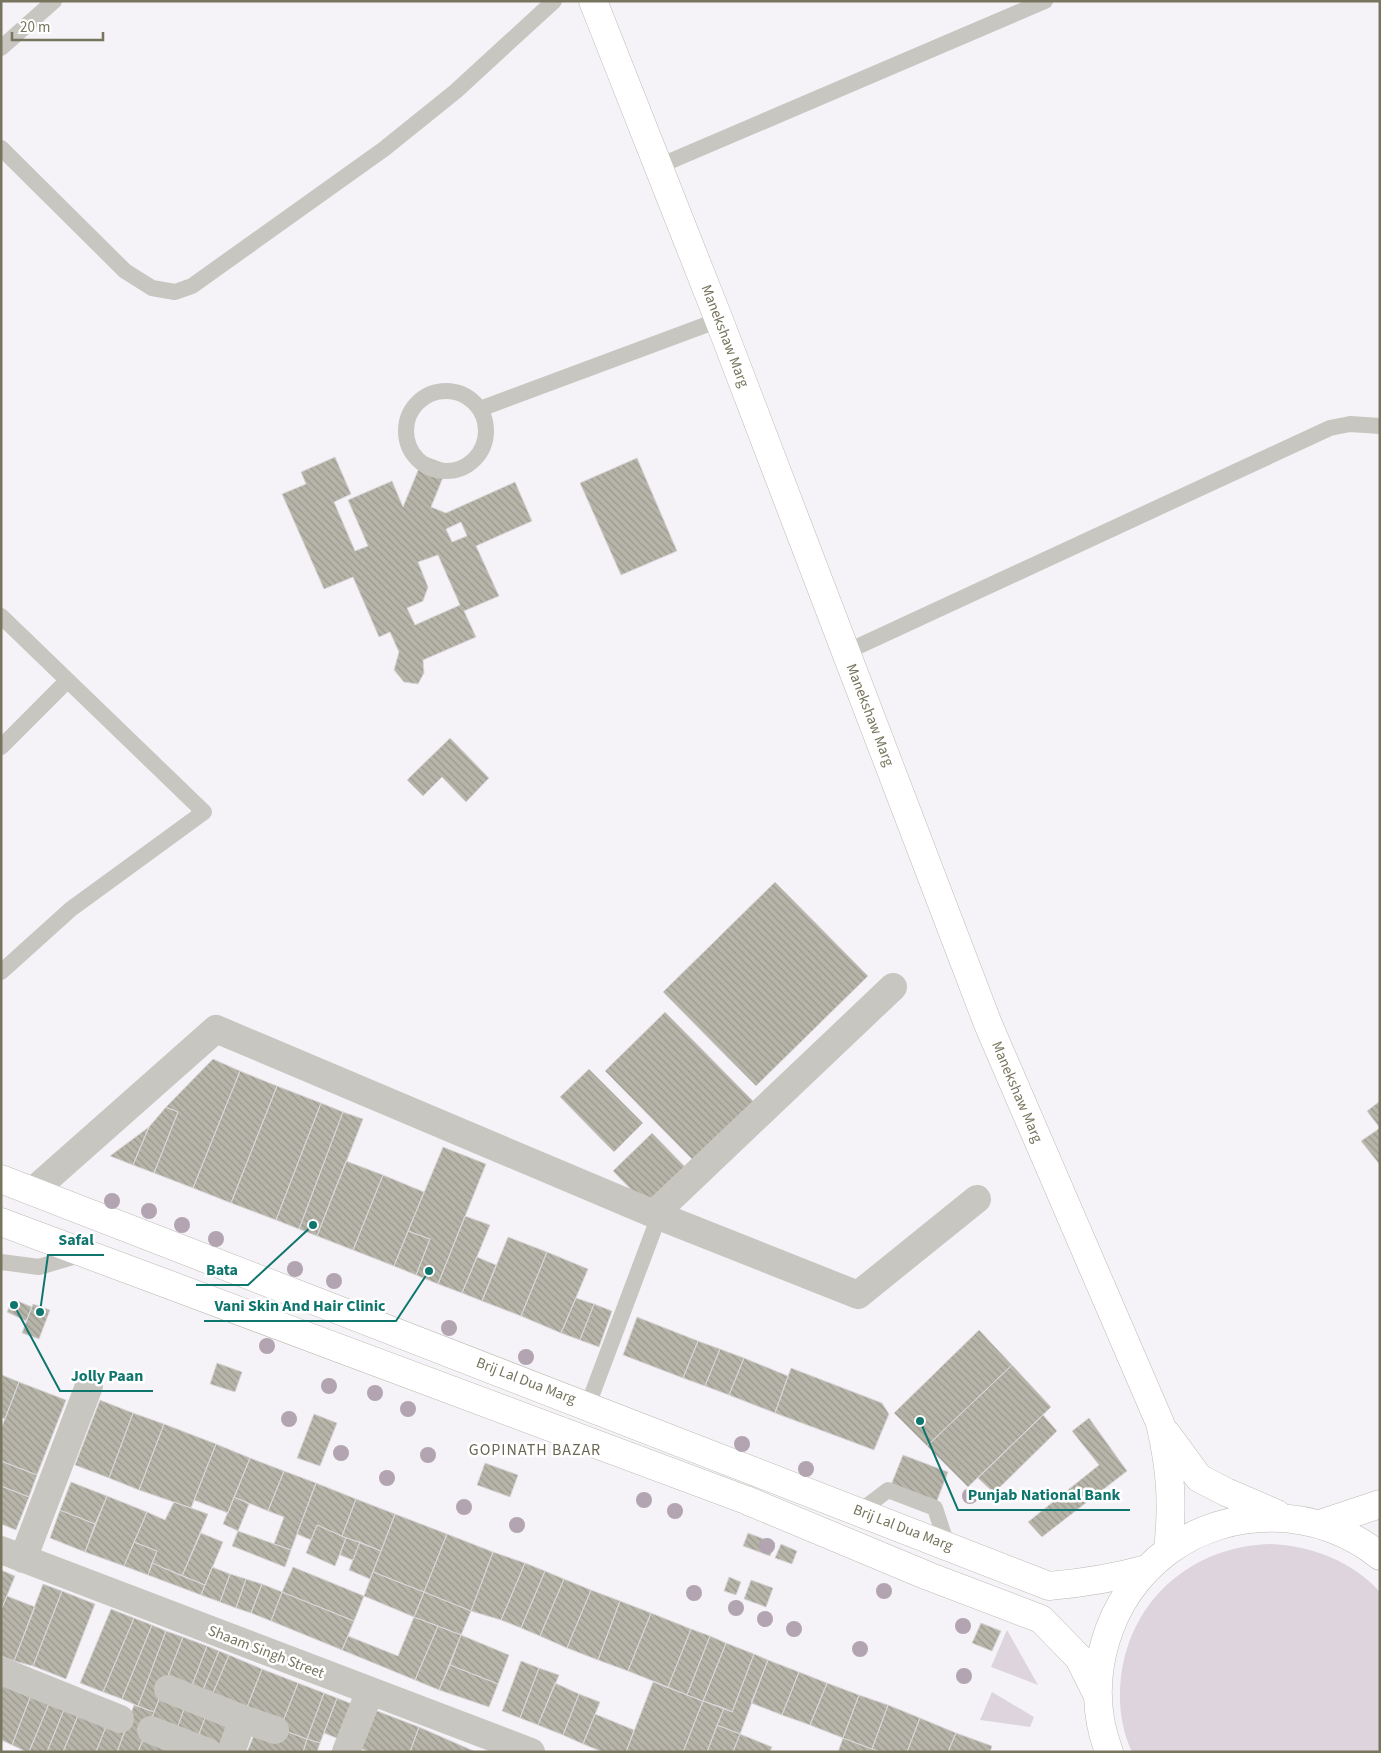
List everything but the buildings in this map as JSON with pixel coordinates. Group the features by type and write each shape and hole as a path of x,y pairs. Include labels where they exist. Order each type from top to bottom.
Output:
{"street":[{"name":"Manekshaw Marg","path":"593,1 719,320 988,1024 1160,1423 1167,1453 1171,1488 1172,1514 1168,1551"},
{"path":"657,1215 893,987"},
{"path":"33,1191 216,1029 657,1215 858,1295 977,1199"},
{"name":"Brij Lal Dua Marg","path":"1,1179 588,1405 1049,1586 1096,1581 1147,1569"},
{"path":"1,1222 746,1500 928,1576 1041,1619 1079,1658 1097,1694"},
{"path":"12,1554 89,1386"},
{"name":"Manekshaw Marg","path":"1160,1423 1199,1478 1226,1492 1285,1517"},
{"path":"1320,1524 1380,1504"},
{"path":"1109,1752 1102,1732 1097,1694 1102,1648 1119,1606 1147,1569 1168,1551 1204,1530 1244,1519 1285,1517 1320,1524 1365,1543 1380,1556"},
{"name":"Shaam Singh Street","path":"12,1554 370,1691 500,1746 532,1752"},
{"path":"1,1671 120,1719"},
{"path":"168,1690 275,1730"},
{"path":"346,1752 370,1691"},
{"path":"231,1752 243,1719"},
{"path":"151,1730 208,1752"}],"lane":[{"path":"1,48 54,1"},
{"path":"1,148 124,271 152,288 175,292 192,286 384,149 456,91 554,1"},
{"path":"659,166 1045,1"},
{"path":"480,409 719,320"},
{"path":"440,391 459,393 467,397 480,409 484,418 486,437 479,455 466,466 448,471 430,468 415,456 410,448 406,430 411,412 423,398 440,391"},
{"path":"846,652 1330,428 1350,424 1380,426"},
{"path":"1,616 204,812 71,909 1,972"},
{"path":"1,747 68,680"},
{"path":"588,1405 657,1215"},
{"path":"1,1262 39,1267 85,1253"}],"shaded area":[{"path":"1271,1544 1301,1548 1330,1557 1357,1572 1380,1592 1380,1752 1132,1752 1125,1734 1121,1715 1121,1677 1127,1649 1138,1623 1152,1601 1170,1582 1192,1566 1216,1555 1243,1547"},
{"path":"1007,1630 1038,1685 991,1667"},
{"path":"992,1692 1034,1717 1030,1727 980,1720"}],"place":[{"name":"Bata","path":"313,1225"},
{"name":"Vani Skin And Hair Clinic","path":"429,1271"},
{"name":"Jolly Paan","path":"14,1305"},
{"name":"Safal","path":"40,1312"},
{"name":"Punjab National Bank","path":"920,1421"}],"district":[{"name":"GOPINATH BAZAR","path":"535,1450"}]}
